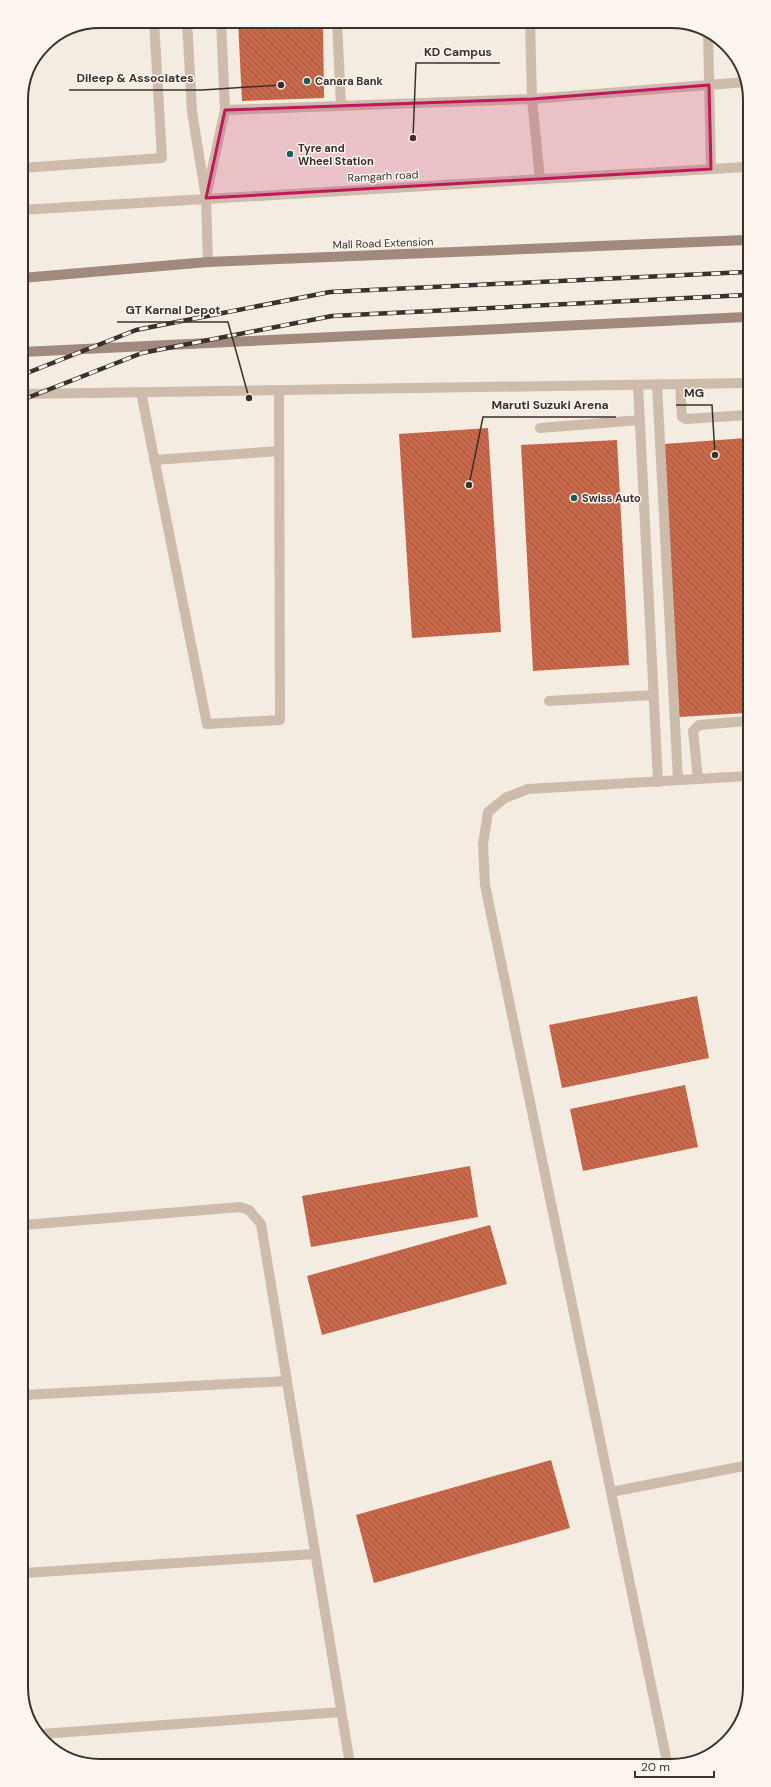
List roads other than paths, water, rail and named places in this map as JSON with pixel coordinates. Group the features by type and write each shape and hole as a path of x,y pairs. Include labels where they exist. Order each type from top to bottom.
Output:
{"main road":[{"name":"Mall Road Extension","path":"28,277 208,262 743,240"},
{"path":"28,352 743,317"}],"street":[{"path":"28,168 162,158 154,28"},
{"path":"187,28 192,112 206,198 208,262"},
{"path":"206,198 225,110 221,28"},
{"path":"337,28 341,106"},
{"path":"530,28 532,99 540,179"},
{"path":"708,39 711,169"},
{"path":"225,110 532,99 741,82"},
{"name":"Ramgarh road","path":"28,210 743,167"},
{"path":"28,394 638,386 743,383"},
{"path":"680,384 682,417 686,419 743,416"},
{"path":"657,385 678,780"},
{"path":"638,386 658,782"},
{"path":"141,392 207,724 280,720 279,390"},
{"path":"540,428 640,420"},
{"path":"154,460 279,451"},
{"path":"549,701 653,695"},
{"path":"698,779 693,731 695,728 699,725 743,721"},
{"path":"666,1759 486,885 482,844 488,812 505,798 528,789 743,776"},
{"path":"28,1225 240,1207 249,1210 261,1224 314,1554 349,1759"},
{"path":"28,1395 286,1381"},
{"path":"611,1492 743,1466"},
{"path":"28,1573 314,1554"},
{"path":"45,1734 341,1712"}],"railway":[{"path":"28,373 136,330 330,292 743,272"},
{"path":"28,398 142,353 332,316 743,295"}],"place":[{"name":"Canara Bank","path":"307,81"},
{"name":"Dileep & Associates","path":"281,85"},
{"name":"KD Campus","path":"413,138"},
{"name":"Tyre and Wheel Station","path":"290,154"},
{"name":"GT Karnal Depot","path":"249,398"},
{"name":"MG","path":"715,455"},
{"name":"Maruti Suzuki Arena","path":"469,485"},
{"name":"Swiss Auto","path":"574,498"}]}
